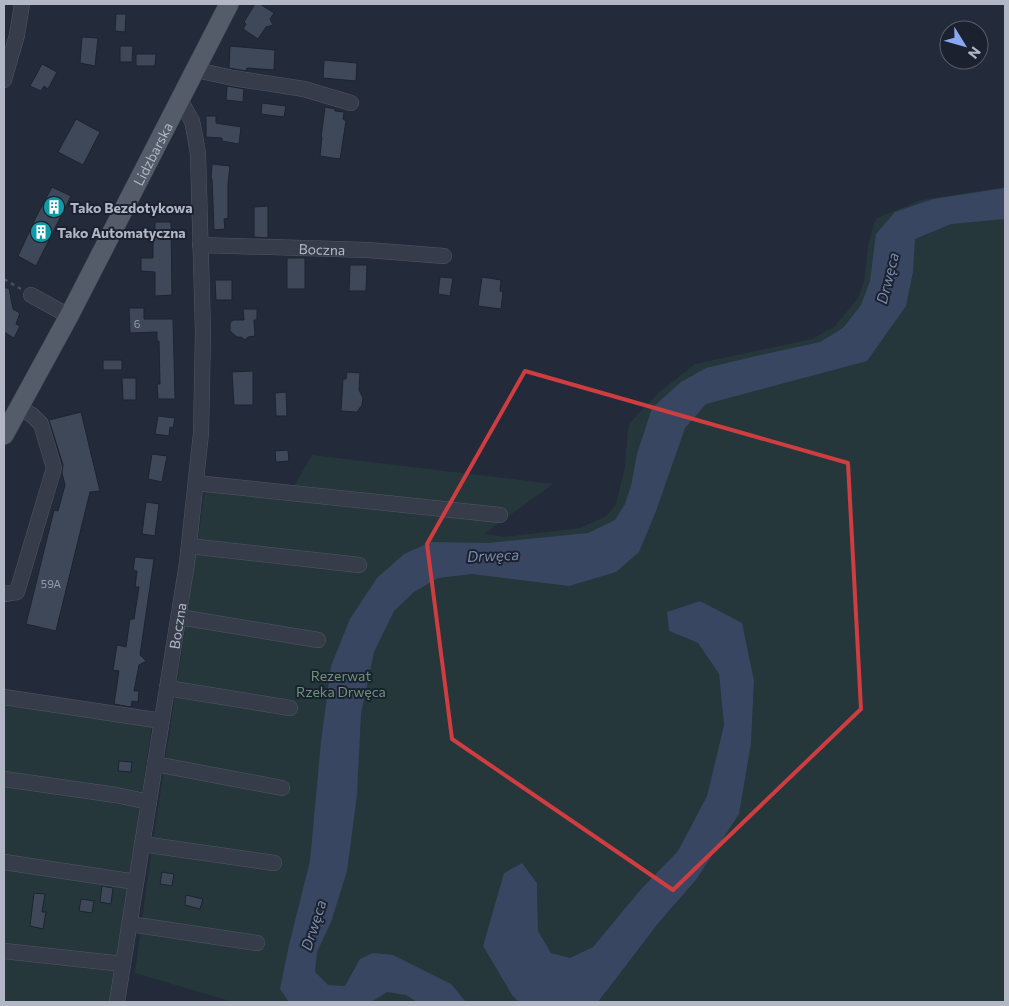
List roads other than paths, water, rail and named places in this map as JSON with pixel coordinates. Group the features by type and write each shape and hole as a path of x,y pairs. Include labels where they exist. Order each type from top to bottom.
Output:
{"main road":[{"name":"Lidzbarska","path":"4,435 69,316 229,4"}],"street":[{"path":"4,80 17,34 22,4"},
{"path":"196,70 304,89 351,103"},
{"name":"Boczna","path":"117,1002 179,616 189,546 201,433 203,332 198,154 192,121 180,100"},
{"name":"Boczna","path":"200,245 367,250 444,256"},
{"path":"31,294 69,316"},
{"path":"4,594 17,592 54,468 41,424 32,415 19,408"},
{"path":"196,483 500,516"},
{"path":"189,546 359,565"},
{"path":"179,616 318,640"},
{"path":"167,688 290,708"},
{"path":"4,697 162,721"},
{"path":"155,764 282,788"},
{"path":"4,779 149,802"},
{"path":"142,844 274,862"},
{"path":"4,862 136,882"},
{"path":"130,924 257,943"},
{"path":"4,951 123,964"}],"water":[{"name":"Rezerwat Rzeka Drwęca","path":"1005,188 1005,219 951,224 915,239 913,272 906,306 867,361 706,404 685,428 656,511 639,552 616,572 569,586 472,574 438,578 414,592 394,611 374,652 361,713 357,795 347,871 331,922 317,952 315,972 328,985 345,986 360,959 373,953 393,955 451,984 466,1002 417,1002 406,995 387,992 371,1002 289,1002 280,989 310,861 321,742 331,666 350,619 377,578 404,554 431,542 488,543 588,533 615,520 625,504 631,486 637,454 652,408 681,382 706,368 820,342 843,328 861,305 870,281 876,234 895,212 933,199"},
{"path":"700,601 742,623 754,681 751,744 739,814 696,880 660,921 598,1002 519,1002 512,995 483,946 504,873 522,863 537,883 538,931 551,953 570,958 593,947 641,889 678,851 707,796 724,725 719,674 698,643 669,631 667,612"}],"place":[{"name":"Tako Bezdotykowa","path":"54,207"},
{"name":"Tako Automatyczna","path":"41,232"}],"water label":[{"name":"Drwęca","path":"887,278"},
{"name":"Drwęca","path":"493,555"},
{"name":"Drwęca","path":"313,925"}]}
